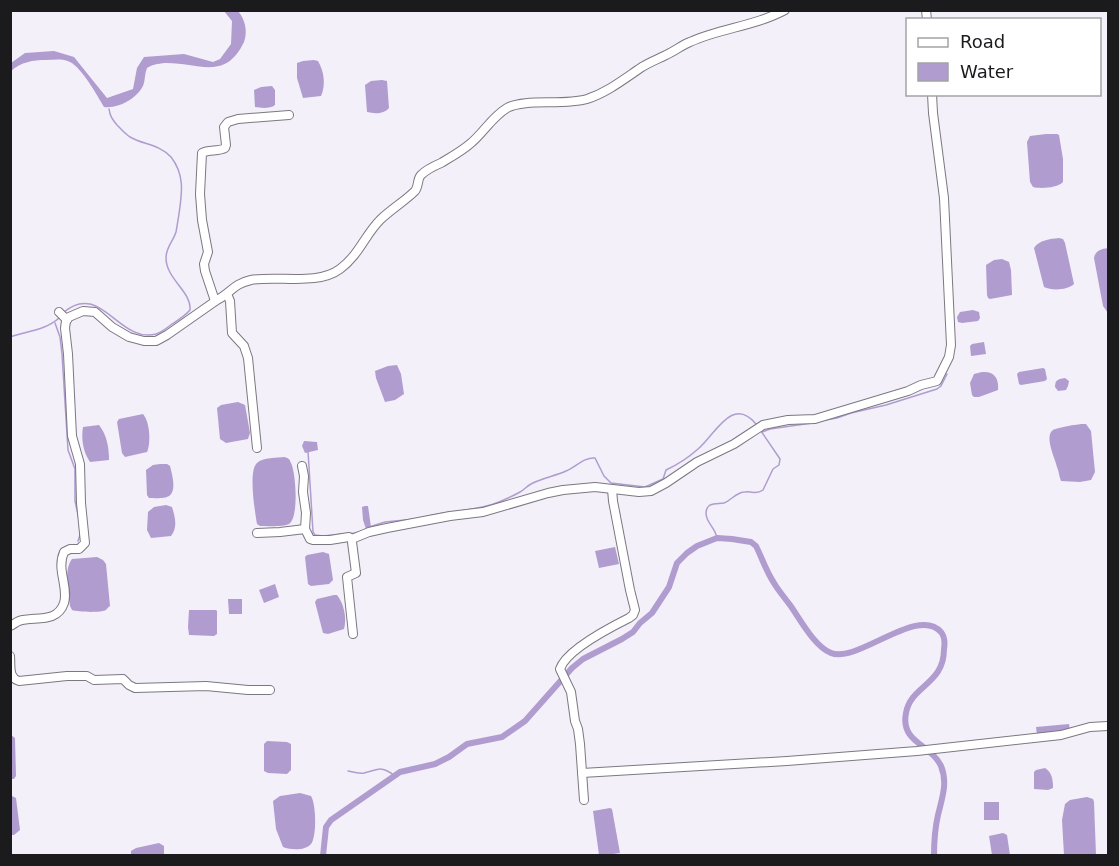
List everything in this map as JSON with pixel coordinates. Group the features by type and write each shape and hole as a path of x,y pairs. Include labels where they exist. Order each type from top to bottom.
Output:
{"street":[{"path":"10,626 19,621 45,619 60,610 65,598 61,573 62,557 64,552 79,549 85,543 80,464 72,436 68,354 63,317 83,311 95,312 121,333 150,342 168,334 227,294 233,287 250,281 327,276 340,270 358,252 379,221 417,188 419,176 473,142 492,120 508,107 520,104 577,101 593,97 613,87 650,62 690,42 722,30 755,23 785,10"},
{"path":"302,466 305,529 308,536 313,540 352,538 387,528 483,512 548,493 595,487 645,492 656,490 697,462 734,444 759,428 788,420 815,419 936,381 945,367 951,345 945,221 932,96"},
{"path":"215,302 204,264 208,252 200,194 202,153 225,148 224,127 228,122 289,115"},
{"path":"227,294 230,301 232,333 244,346 248,358 257,448"},
{"path":"584,800 580,744 578,729 574,721 572,692 561,672 562,663 584,644 629,618 635,610 612,489"},
{"path":"257,533 305,529"},
{"path":"352,538 356,573 347,577 353,634"},
{"path":"10,656 12,677 19,681 87,676 94,680 123,679 135,688 206,686 270,690"},
{"path":"582,773 917,751 1061,735 1090,727 1108,726"}],"water":[{"path":"224,11 238,11 246,29 244,42 228,62 209,67 177,63 155,64 147,68 144,83 138,93 128,101 116,106 104,107 84,76 75,65 67,61 32,61 19,65 11,71 11,63 25,53 54,51 74,57 107,98 133,89 137,68 144,57 184,54 213,62 220,59 231,44 232,21"},
{"path":"318,61 322,69 323,92 321,96 303,98 297,78 297,63"},
{"path":"371,81 387,81 389,108 379,113 367,112 365,85"},
{"path":"272,86 275,90 275,105 268,108 255,107 254,90"},
{"path":"1059,135 1063,159 1063,182 1057,186 1033,187 1030,182 1027,142 1030,136"},
{"path":"1059,238 1065,243 1074,284 1064,289 1051,289 1044,287 1034,248 1048,239"},
{"path":"1108,248 1108,313 1103,306 1094,258 1099,251"},
{"path":"1002,259 1009,262 1012,295 990,299 987,295 986,265 994,260"},
{"path":"973,310 979,312 978,321 958,322 957,317 960,312"},
{"path":"984,342 986,354 971,356 970,346"},
{"path":"397,365 404,394 395,400 385,402 375,371"},
{"path":"1043,368 1047,379 1045,381 1019,384 1017,374 1019,372"},
{"path":"982,372 995,376 998,390 974,397 970,383 974,374"},
{"path":"1065,378 1069,381 1066,390 1058,391 1055,387 1056,381"},
{"path":"238,402 245,405 250,433 248,439 226,443 220,439 217,408"},
{"path":"143,414 149,433 147,452 125,457 122,453 117,422 119,419"},
{"path":"1086,424 1091,431 1095,472 1091,480 1061,481 1051,447 1051,433 1058,428"},
{"path":"99,425 107,442 109,460 90,462 83,445 83,427"},
{"path":"304,441 317,442 318,450 305,453 302,446"},
{"path":"285,457 290,460 294,476 296,495 292,520 283,526 260,526 257,524 254,502 254,467 263,460"},
{"path":"153,465 170,466 173,490 167,497 149,498 146,470"},
{"path":"166,505 172,507 174,514 173,533 171,536 151,538 147,530 148,512 154,507"},
{"path":"368,506 371,527 366,529 362,507"},
{"path":"615,547 619,564 599,568 595,551"},
{"path":"323,552 329,554 333,580 329,584 311,586 308,584 305,557"},
{"path":"97,557 106,564 110,606 99,612 72,610 67,582 69,564 72,559"},
{"path":"275,584 279,597 264,603 259,590"},
{"path":"337,595 343,607 344,629 328,634 323,633 315,602 317,599"},
{"path":"228,599 242,599 242,614 229,614"},
{"path":"189,610 216,610 217,634 214,636 189,635"},
{"path":"1069,724 1070,731 1037,735 1036,727"},
{"path":"11,735 15,738 16,776 14,779 11,779"},
{"path":"267,741 291,744 291,770 287,774 264,771 264,744"},
{"path":"1045,768 1052,776 1053,788 1034,789 1034,772"},
{"path":"300,793 311,796 313,800 315,820 313,840 305,848 286,848 283,847 276,829 273,801 280,796"},
{"path":"10,795 16,798 20,830 14,835 11,835"},
{"path":"1087,797 1093,799 1094,802 1096,855 1064,855 1062,820 1065,804 1070,800"},
{"path":"984,802 999,802 999,820 984,820"},
{"path":"610,808 620,853 599,855 593,811"},
{"path":"1003,833 1007,835 1010,855 992,855 989,836"},
{"path":"159,843 164,846 164,855 131,855 131,851 136,848"}],"waterway":[{"path":"64,312 77,304 89,304 100,308 131,330 143,335 160,332 190,310 190,303 170,272 166,258 176,232 179,214 181,191 179,171 166,153 135,140 125,133 117,125 109,109"},
{"path":"10,337 42,328 59,318"},
{"path":"55,323 60,337 68,450 75,469 75,501 79,519"},
{"path":"820,421 886,405 937,389 947,374"},
{"path":"425,517 499,502 535,482 566,471 591,458 595,458 604,476 611,483 645,487 663,479 666,470 694,452 724,420 732,415 747,416 756,424"},
{"path":"762,432 812,423"},
{"path":"717,538 706,516 708,507 712,504 724,503 742,492 756,493 763,490 773,469 779,465 780,459 761,431"},
{"path":"308,451 313,532 315,535 323,536 342,534"},
{"path":"369,527 385,522 415,519"},
{"path":"78,541 80,527"},
{"path":"350,534 363,531"},
{"path":"323,856 326,827 331,820 400,772 435,764 467,744 502,737 525,721 572,668 583,659 633,632 652,613 669,587 677,563 697,546 717,538 751,542 756,546 777,588 813,638 831,653 842,654 856,651 918,625 931,626 941,632 944,640 943,661 933,678 909,704 905,723 912,737 936,759 943,772 944,790 936,825 934,856"},
{"path":"348,771 362,773 382,769 394,775"}]}
